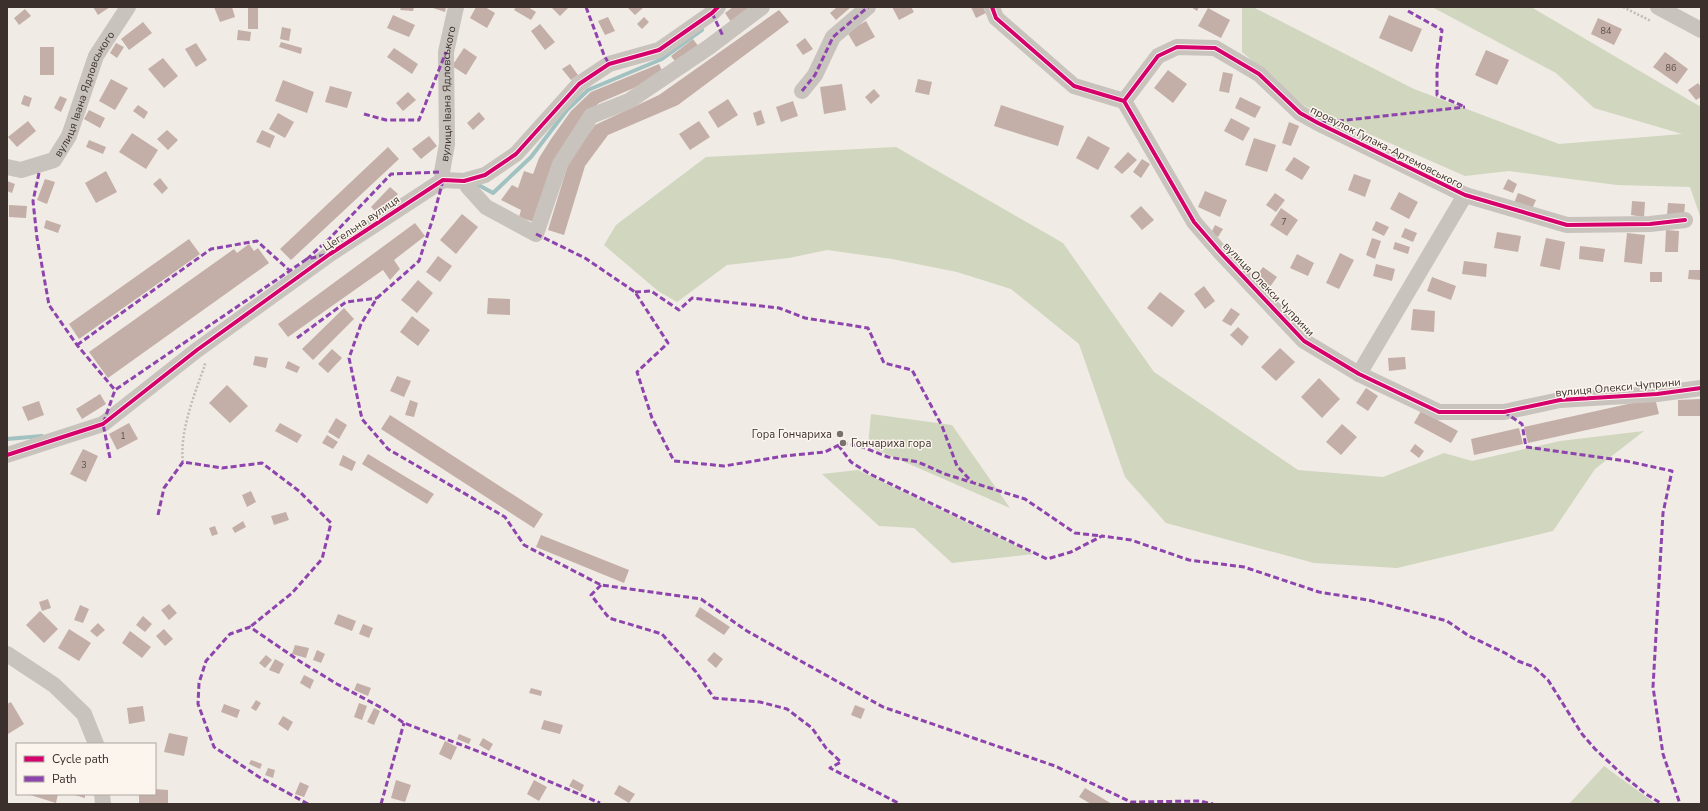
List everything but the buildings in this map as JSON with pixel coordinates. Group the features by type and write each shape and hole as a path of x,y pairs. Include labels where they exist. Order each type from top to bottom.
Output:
{"street":[{"name":"вулиця Івана Ядловського","path":"7,167 21,170 54,160 69,136 96,56 128,7"},
{"name":"вулиця Івана Ядловського","path":"443,180 442,172 447,144 446,52 456,7"},
{"path":"443,180 464,181 486,175 516,154 579,84 610,64 659,50 712,13 718,7"},
{"path":"468,187 486,207 536,234 560,164 591,116 629,101 709,47 762,7"},
{"path":"802,91 815,75 833,37 868,7"},
{"path":"992,7 996,18 1074,86 1124,101"},
{"path":"1658,7 1701,30"},
{"name":"провулок Гулака-Артемовського","path":"1124,101 1158,56 1178,47 1215,48 1259,74 1300,113 1465,196 1567,225 1650,224 1686,220"},
{"name":"вулиця Олекси Чуприни","path":"1124,101 1194,222 1220,252 1304,341 1359,374 1439,412 1504,412 1560,400 1657,394 1701,388"},
{"name":"Цегельна вулиця","path":"7,455 103,424 197,350 330,254 443,180"},
{"path":"1359,374 1465,196"},
{"path":"7,654 54,685 84,714 96,743"}],"path":[{"path":"184,462 184,443 190,403 205,365"}],"green space":[{"path":"1242,7 1253,7 1414,89 1559,144 1682,134 1594,108 1556,73 1432,7 1531,7 1701,107 1701,219 1690,187 1617,185 1509,171 1465,176 1305,106 1242,52"},
{"path":"896,147 1063,243 1154,372 1298,470 1383,477 1444,453 1472,461 1560,441 1644,431 1595,469 1553,531 1397,568 1314,563 1166,523 1125,477 1079,344 1011,289 957,272 892,259 827,250 789,258 727,265 677,302 658,291 604,245 616,225 706,157"},
{"path":"871,414 952,425 1010,508 868,446"},
{"path":"858,470 1033,554 952,563 914,528 879,526 822,474"},
{"path":"1604,766 1656,804 1569,804"}],"waterway":[{"path":"475,183 493,193 531,157 567,110 588,90 662,59 702,30"},
{"path":"7,439 42,436"}],"marked path":[{"path":"586,7 604,55 609,64"},
{"path":"802,91 815,75 833,37 868,7"},
{"path":"1408,11 1442,30 1437,68 1437,95 1463,106"},
{"path":"712,13 723,36"},
{"path":"364,114 386,120 419,120 446,52"},
{"path":"1320,123 1465,107"},
{"path":"325,255 307,259 330,238 391,174 442,172"},
{"path":"39,173 33,201 37,238 49,305 77,345 115,390"},
{"path":"443,180 434,215 419,261 377,298 361,324 349,358 362,419 388,449 505,517 524,545 601,585 701,599 747,631 883,707 1055,766 1131,802 1200,801 1213,804"},
{"path":"536,234 585,258 635,292 668,343 637,372 652,418 674,461 724,466 784,456 825,452 843,443 860,446 888,457 918,462 945,474 1025,499 1075,533 1102,536"},
{"path":"77,345 211,249 257,241 289,270"},
{"path":"110,458 103,424 115,390 307,259"},
{"path":"635,292 651,291 679,310 692,298 779,308 805,318 868,328 884,363 912,370 942,426 957,466 972,482"},
{"path":"297,338 346,302 377,298"},
{"path":"1504,412 1522,424 1526,447 1626,461 1672,471 1663,513 1653,687 1663,754 1680,804"},
{"path":"838,445 851,462 870,474 1047,559 1071,552 1102,536 1131,540 1189,560 1244,567 1319,592 1368,600 1447,621 1469,636 1505,653 1518,661 1534,667 1548,680 1582,734 1595,749 1625,777 1646,794 1662,804"},
{"path":"158,515 164,488 183,462 222,468 262,463 299,491 331,523 322,559 292,593 250,627"},
{"path":"601,585 591,595 609,618 662,634 696,672 714,698 760,702 787,709 812,728 826,748 841,762 830,768 900,804"},
{"path":"308,804 259,777 214,747 198,704 199,683 206,661 230,634 250,627 301,662 337,684 382,708 404,723 485,754 600,803"},
{"path":"381,804 404,723"}],"cycle path":[{"path":"7,455 103,424 197,350 330,254 443,180 464,181 485,175 516,154 579,84 609,64 659,50 712,13 718,7"},
{"path":"992,7 996,18 1074,86 1124,101 1194,222 1220,252 1304,341 1359,374 1439,412 1504,412 1560,400 1657,394 1701,388"},
{"path":"1124,101 1158,56 1177,47 1215,48 1259,74 1300,113 1465,195 1567,225 1650,224 1685,220"}],"place":[{"name":"Гора Гончариха","path":"840,434"},
{"name":"Гончариха гора","path":"843,443"}]}
